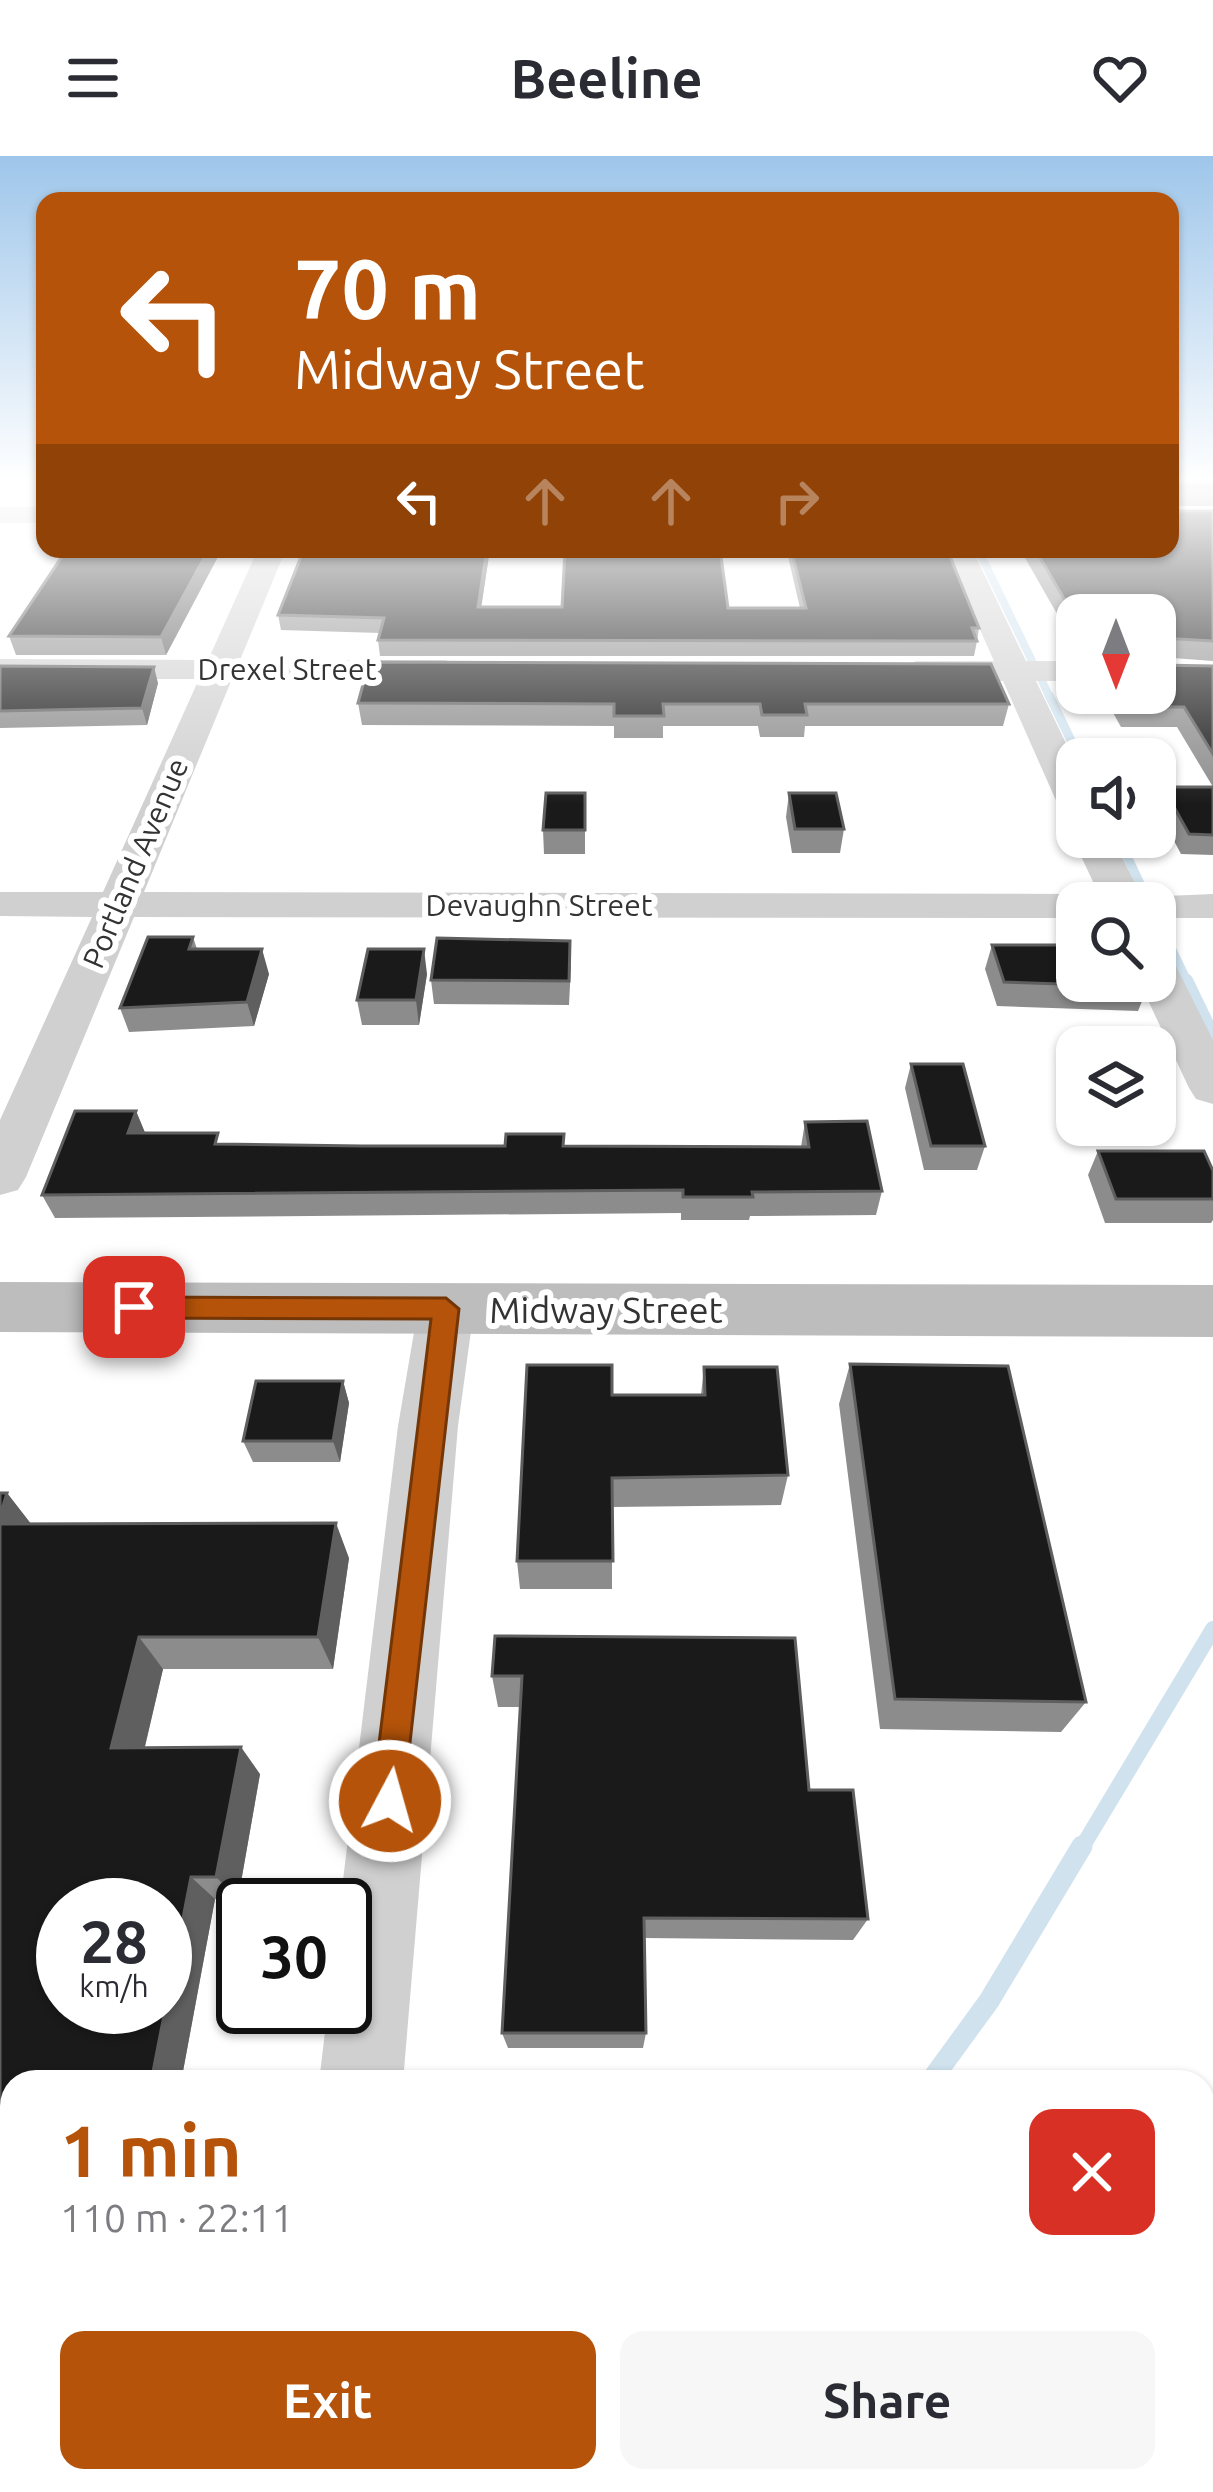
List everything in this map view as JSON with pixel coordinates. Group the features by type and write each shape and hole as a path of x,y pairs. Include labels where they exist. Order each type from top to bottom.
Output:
{"street":[{"name":"Portland Avenue","path":"0,1177 255,587"},
{"path":"975,587 1056,762"},
{"name":"Drexel Street","path":"0,668 478,670"},
{"path":"875,671 1056,671"},
{"name":"Devaughn Street","path":"0,904 1056,906"},
{"path":"1176,906 1213,906"},
{"path":"1171,1002 1213,1088"},
{"name":"Midway Street","path":"0,1307 1213,1311"},
{"path":"362,2070 428,1426 446,1309"}],"building":[{"path":"42,587 188,587 161,637 9,636"},
{"path":"289,587 481,587 478,607 562,607 563,587 725,587 728,608 806,608 801,587 962,587 979,628 972,628 977,641 378,640 384,618 278,615"},
{"path":"1057,587 1213,587 1213,641 1176,639 1176,594 1061,594"},
{"path":"369,662 991,664 1009,704 805,704 807,715 762,715 760,704 663,704 664,716 614,716 614,704 358,703"},
{"path":"1176,665 1213,666 1213,754 1184,707 1176,707"},
{"path":"0,666 154,667 142,708 0,711"},
{"path":"1176,787 1213,787 1213,835 1189,834 1176,810"},
{"path":"546,793 585,793 585,830 543,830"},
{"path":"789,793 836,793 844,829 795,829"},
{"path":"148,937 193,937 189,949 262,949 247,1002 120,1008"},
{"path":"437,938 570,941 569,981 431,980"},
{"path":"992,945 1056,945 1056,984 1004,982"},
{"path":"368,949 424,949 416,1000 357,1000"},
{"path":"911,1064 963,1064 985,1146 931,1146"},
{"path":"75,1111 136,1111 128,1133 218,1133 215,1144 362,1146 505,1146 506,1134 564,1134 563,1146 809,1147 805,1122 867,1121 882,1191 752,1192 753,1197 683,1197 683,1190 42,1195"},
{"path":"1098,1151 1204,1151 1213,1171 1213,1199 1116,1199"},
{"path":"850,1364 1008,1366 1086,1702 895,1699"},
{"path":"527,1365 612,1365 612,1395 705,1395 704,1367 777,1367 788,1475 612,1478 613,1561 517,1561"},
{"path":"256,1381 343,1381 333,1441 243,1441"},
{"path":"336,1523 318,1637 139,1637 111,1748 241,1747 216,1877 36,1878 36,2034 160,2034 153,2070 0,2070 0,1524"},
{"path":"495,1636 795,1638 809,1790 853,1790 868,1919 644,1918 646,2033 502,2033 522,1676 492,1676"}],"waterway":[{"path":"996,587 1032,661"},
{"path":"1042,681 1050,698"},
{"path":"1049,695 1070,738"},
{"path":"1128,858 1139,882"},
{"path":"1176,958 1188,983"},
{"path":"1187,980 1213,1034"},
{"path":"1081,1849 1213,1629"},
{"path":"939,2070 989,2001 1082,1846"}],"route":[{"path":"134,1307 446,1309 428,1426 390,1801"}]}
